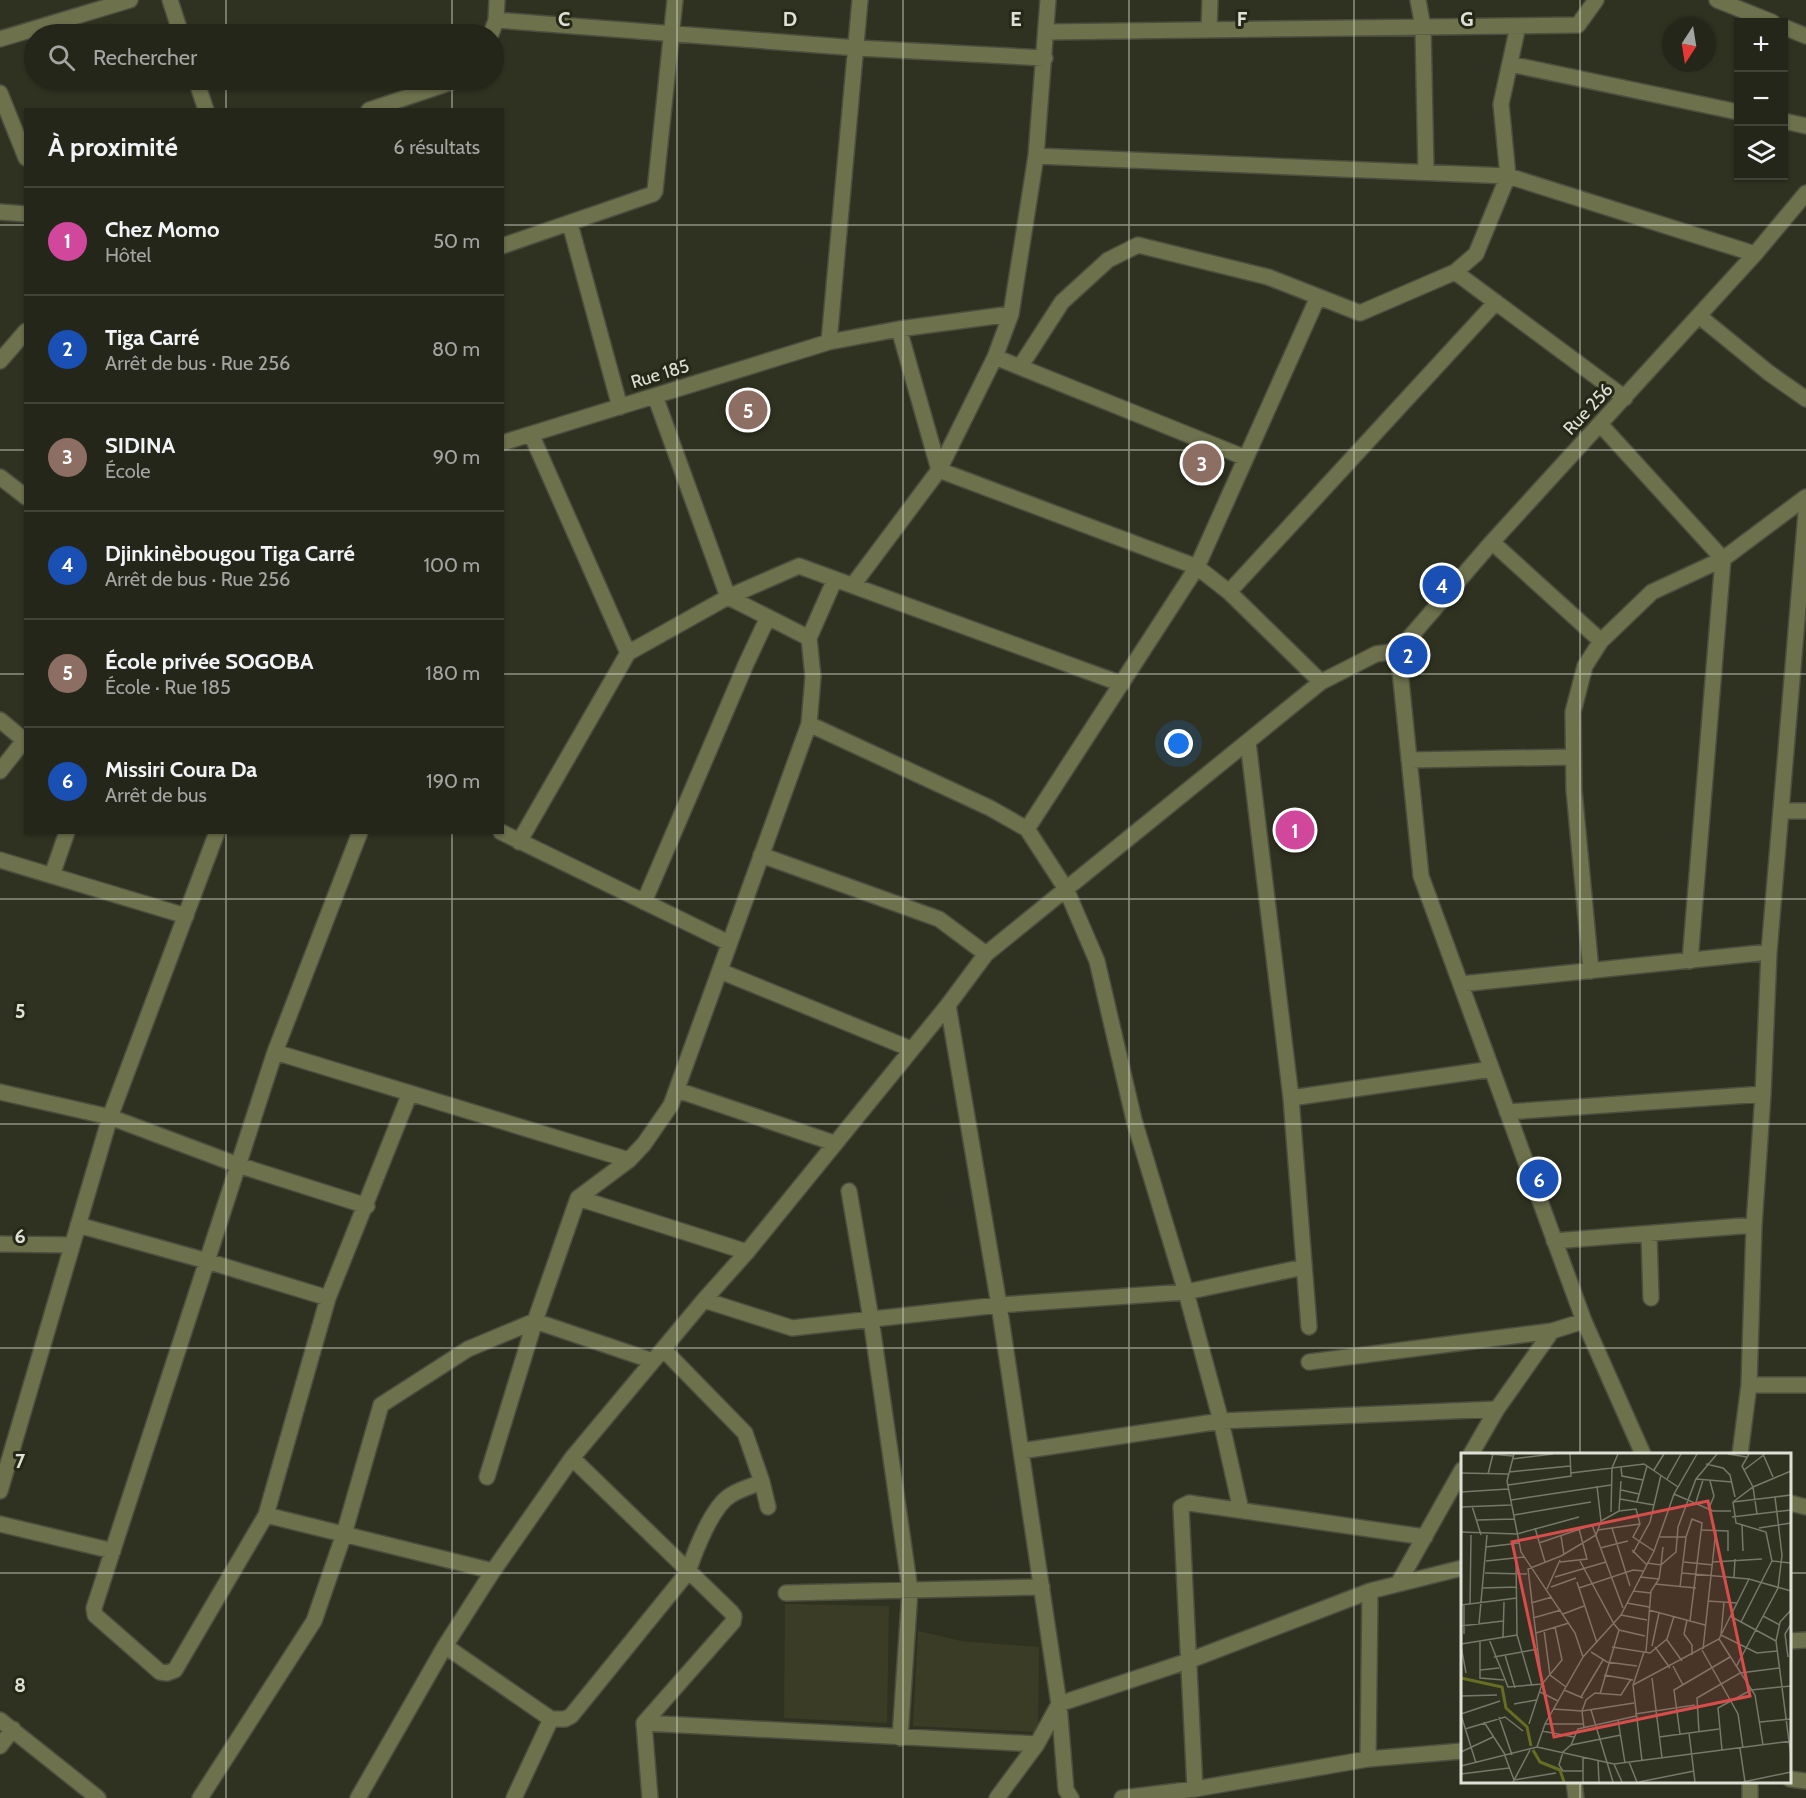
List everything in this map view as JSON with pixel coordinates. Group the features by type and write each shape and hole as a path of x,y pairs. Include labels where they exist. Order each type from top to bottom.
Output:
{"street":[{"path":"50,24 130,0"},
{"path":"170,0 178,24"},
{"path":"493,24 497,0"},
{"path":"504,245 649,197 655,191 675,0"},
{"path":"829,342 861,0"},
{"path":"853,585 939,470 995,357 1011,314 1036,156 1048,0"},
{"path":"1209,30 1210,0"},
{"path":"1418,0 1424,27 1426,172"},
{"path":"1046,32 1578,25 1596,0"},
{"path":"1717,0 1762,18"},
{"path":"1020,367 1062,302 1108,260 1138,245 1268,277 1360,313 1455,272 1476,254 1508,176 1501,104 1518,26"},
{"path":"504,27 672,34 857,48 1045,58"},
{"path":"1788,29 1806,36"},
{"path":"0,39 24,32"},
{"path":"1510,64 1734,111"},
{"path":"199,90 205,108"},
{"path":"375,108 428,90"},
{"path":"0,93 24,153"},
{"path":"1788,122 1806,126"},
{"path":"1036,156 1508,176 1755,254"},
{"name":"Rue 256","path":"1398,651 1492,543 1755,254 1806,194"},
{"path":"0,212 24,214"},
{"path":"570,224 620,407"},
{"path":"1455,272 1625,398"},
{"path":"1027,829 1197,567 1318,297"},
{"path":"1229,592 1496,302"},
{"name":"Rue 185","path":"504,441 829,342 899,329 1011,314"},
{"path":"1699,316 1768,373 1806,399"},
{"path":"899,329 939,470"},
{"path":"0,362 24,333"},
{"path":"995,357 1246,458"},
{"path":"655,396 728,597 809,638"},
{"path":"1600,424 1723,559 1690,961"},
{"path":"531,434 628,653"},
{"path":"939,470 1197,567 1229,592 1321,682"},
{"path":"0,477 24,495"},
{"path":"1591,971 1573,757 1573,711 1585,666 1601,641 1652,592 1723,559 1806,497"},
{"path":"1740,1453 1749,1385 1754,1226 1769,952 1806,513"},
{"path":"1492,543 1601,641"},
{"path":"519,842 628,653 728,597 799,566 1122,684"},
{"path":"487,1477 535,1321 578,1198 629,1160 644,1144 671,1105 677,1090 809,724 813,677 809,638 835,579"},
{"path":"644,902 768,617"},
{"path":"358,1798 445,1646 493,1571 572,1458 747,1252 948,1005 986,954 1321,682 1376,654 1398,651 1421,876 1584,1322 1642,1453"},
{"path":"0,720 24,738"},
{"path":"809,724 990,808 1027,829 1066,889 1097,961 1134,1120 1186,1292 1221,1421 1241,1510"},
{"path":"0,771 24,740"},
{"path":"1248,742 1291,1098 1309,1327"},
{"path":"1409,760 1573,757"},
{"path":"1782,811 1806,811"},
{"path":"52,875 66,834"},
{"path":"0,1491 111,1117 216,834"},
{"path":"359,834 275,1052 93,1612 160,1672 167,1673 175,1670 266,1515 328,1298 367,1206 410,1093"},
{"path":"504,834 729,943"},
{"path":"761,855 939,919 986,954"},
{"path":"0,860 186,916"},
{"path":"1461,984 1769,952"},
{"path":"720,971 911,1049"},
{"path":"948,1005 999,1305 1059,1704 1066,1790 1071,1798"},
{"path":"275,1052 629,1160"},
{"path":"1291,1098 1492,1069"},
{"path":"677,1090 834,1143"},
{"path":"0,1092 111,1117 238,1165 367,1206"},
{"path":"1507,1112 1763,1094"},
{"path":"849,1191 871,1319 910,1590 900,1738"},
{"path":"578,1198 747,1252"},
{"path":"78,1225 328,1298"},
{"path":"1554,1241 1754,1226"},
{"path":"1649,1234 1650,1298"},
{"path":"0,1244 72,1245"},
{"path":"704,1300 792,1328 999,1305 1186,1292 1304,1267"},
{"path":"200,1798 314,1621 344,1534 381,1405 468,1349 535,1321 658,1355 745,1433 768,1507"},
{"path":"1309,1362 1552,1331 1584,1322"},
{"path":"1472,1453 1497,1409 1552,1331"},
{"path":"1749,1385 1806,1385"},
{"path":"1021,1451 1221,1421 1497,1409"},
{"path":"572,1458 732,1612 734,1617 733,1622 644,1723 650,1798"},
{"path":"1399,1582 1461,1472"},
{"path":"445,1646 551,1719 565,1719 571,1716 688,1572 696,1548 710,1521 729,1496 762,1482"},
{"path":"1195,1789 1180,1507 1189,1503 1425,1537"},
{"path":"1791,1503 1806,1507"},
{"path":"266,1515 493,1571"},
{"path":"0,1524 113,1551"},
{"path":"997,1798 1037,1744 1059,1704 1188,1661 1370,1591 1461,1568"},
{"path":"786,1593 1042,1587"},
{"path":"1368,1759 1370,1591"},
{"path":"1791,1641 1806,1640"},
{"path":"514,1798 551,1719"},
{"path":"644,1723 1037,1744"},
{"path":"0,1746 6,1724 99,1798"},
{"path":"1122,1798 1195,1789 1368,1759 1461,1751"},
{"path":"1791,1779 1806,1781"},
{"path":"1574,1783 1576,1798"}],"shaded area":[{"path":"785,1604 889,1606 887,1723 784,1718"},
{"path":"918,1631 961,1641 1039,1647 1038,1732 913,1726"}],"place":[{"name":"École privée SOGOBA","path":"748,410"},
{"name":"SIDINA","path":"1202,463"},
{"name":"Djinkinèbougou Tiga Carré","path":"1442,585"},
{"name":"Tiga Carré","path":"1408,655"},
{"name":"Chez Momo","path":"1295,830"},
{"name":"Missiri Coura Da","path":"1539,1179"}]}
